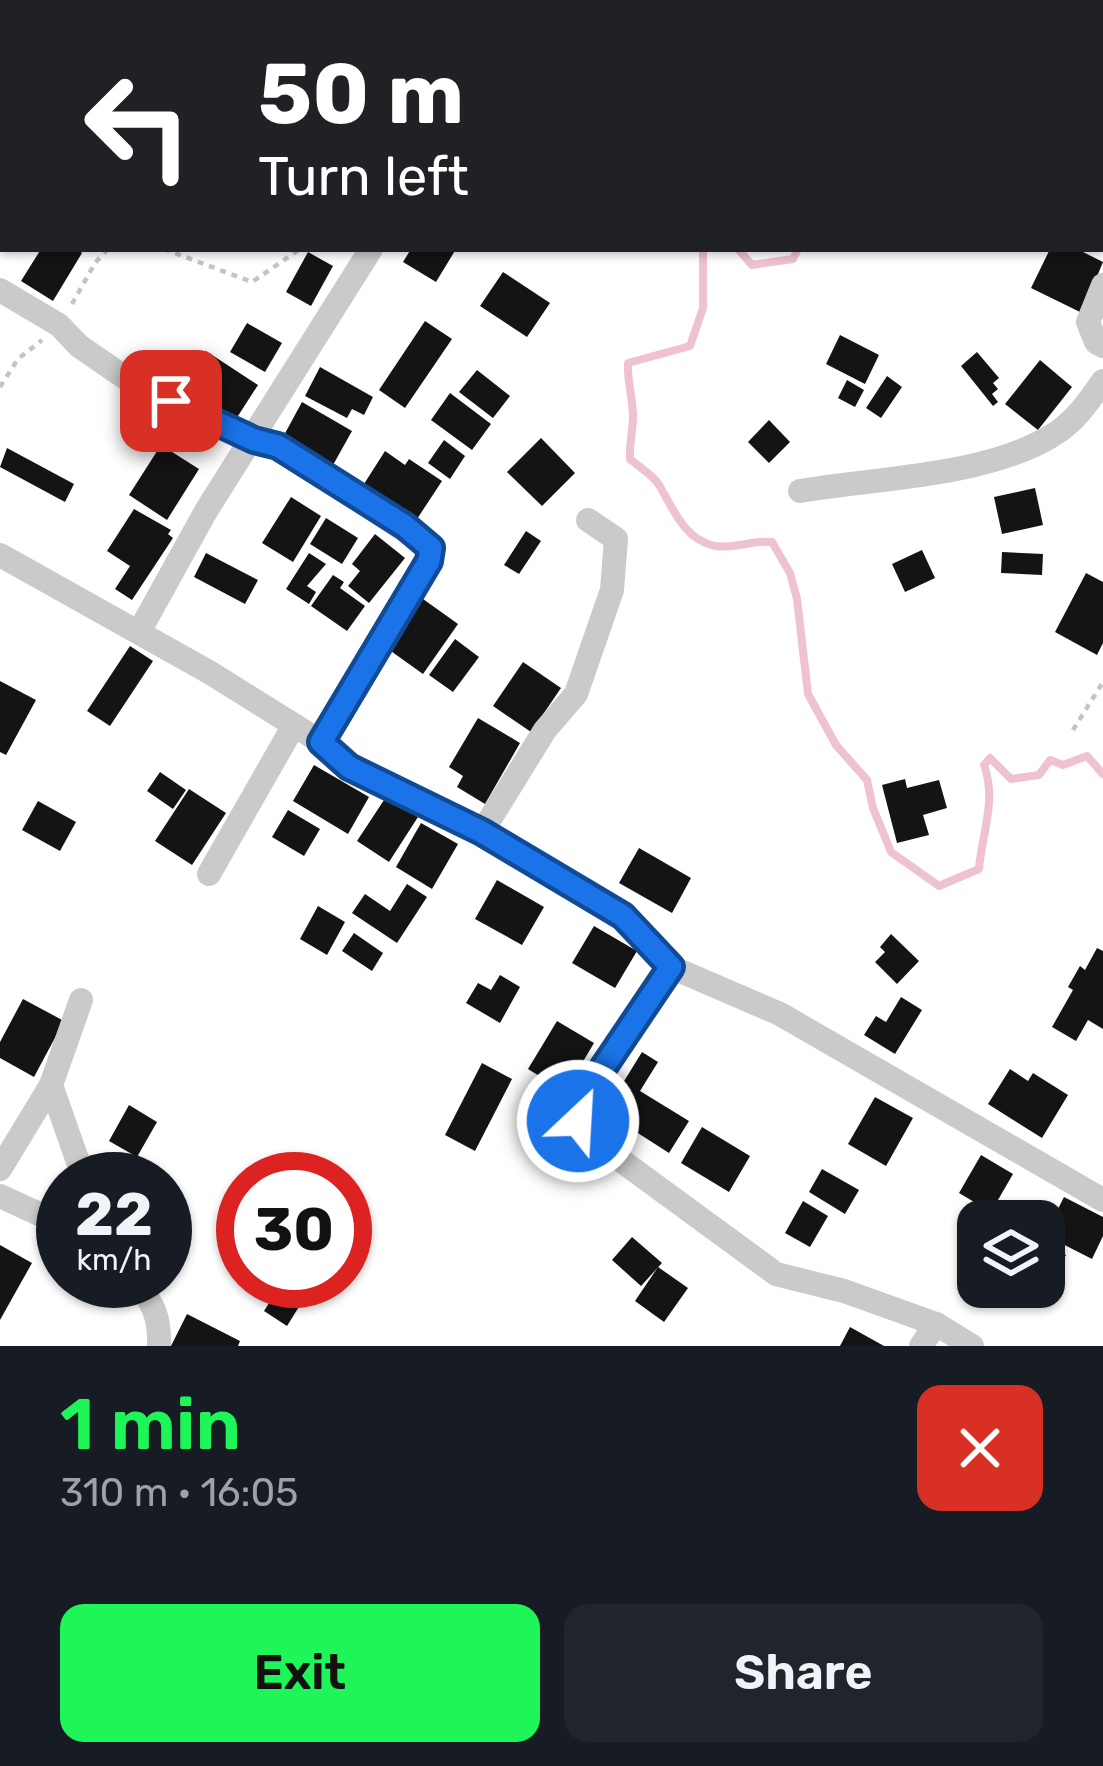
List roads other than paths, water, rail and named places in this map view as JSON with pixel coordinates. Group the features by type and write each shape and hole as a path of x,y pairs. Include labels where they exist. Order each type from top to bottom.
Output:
{"street":[{"path":"139,632 206,512 369,252"},
{"path":"1103,285 1088,322 1096,342 1103,346"},
{"path":"0,290 59,325 79,346 130,381 254,440 278,446 405,526 431,548 429,561 321,742"},
{"path":"800,491 985,463 1052,436 1080,413 1103,381"},
{"path":"482,832 545,730 576,694 612,590 616,538 588,520"},
{"path":"0,555 295,725 349,767 482,832 623,916 671,967 780,1014 1103,1200"},
{"path":"209,874 295,725"},
{"path":"671,967 578,1105 578,1121 589,1138 776,1274 844,1291 936,1324 972,1346"},
{"path":"0,1169 51,1084 81,1000"},
{"path":"51,1084 75,1152"},
{"path":"0,1196 36,1213"},
{"path":"155,1308 160,1322 159,1346"},
{"path":"921,1346 936,1324"}],"waterway":[{"path":"703,252 703,308 690,346 628,363 633,416 630,459 656,481 681,522 704,543 722,547 772,542 790,573 797,599 808,694 836,745 867,780 891,852 939,886 979,869 989,804 984,765 990,758 1011,779 1039,775 1050,760 1063,765 1087,756 1103,774"},
{"path":"741,252 752,265 793,259 796,252"}]}
